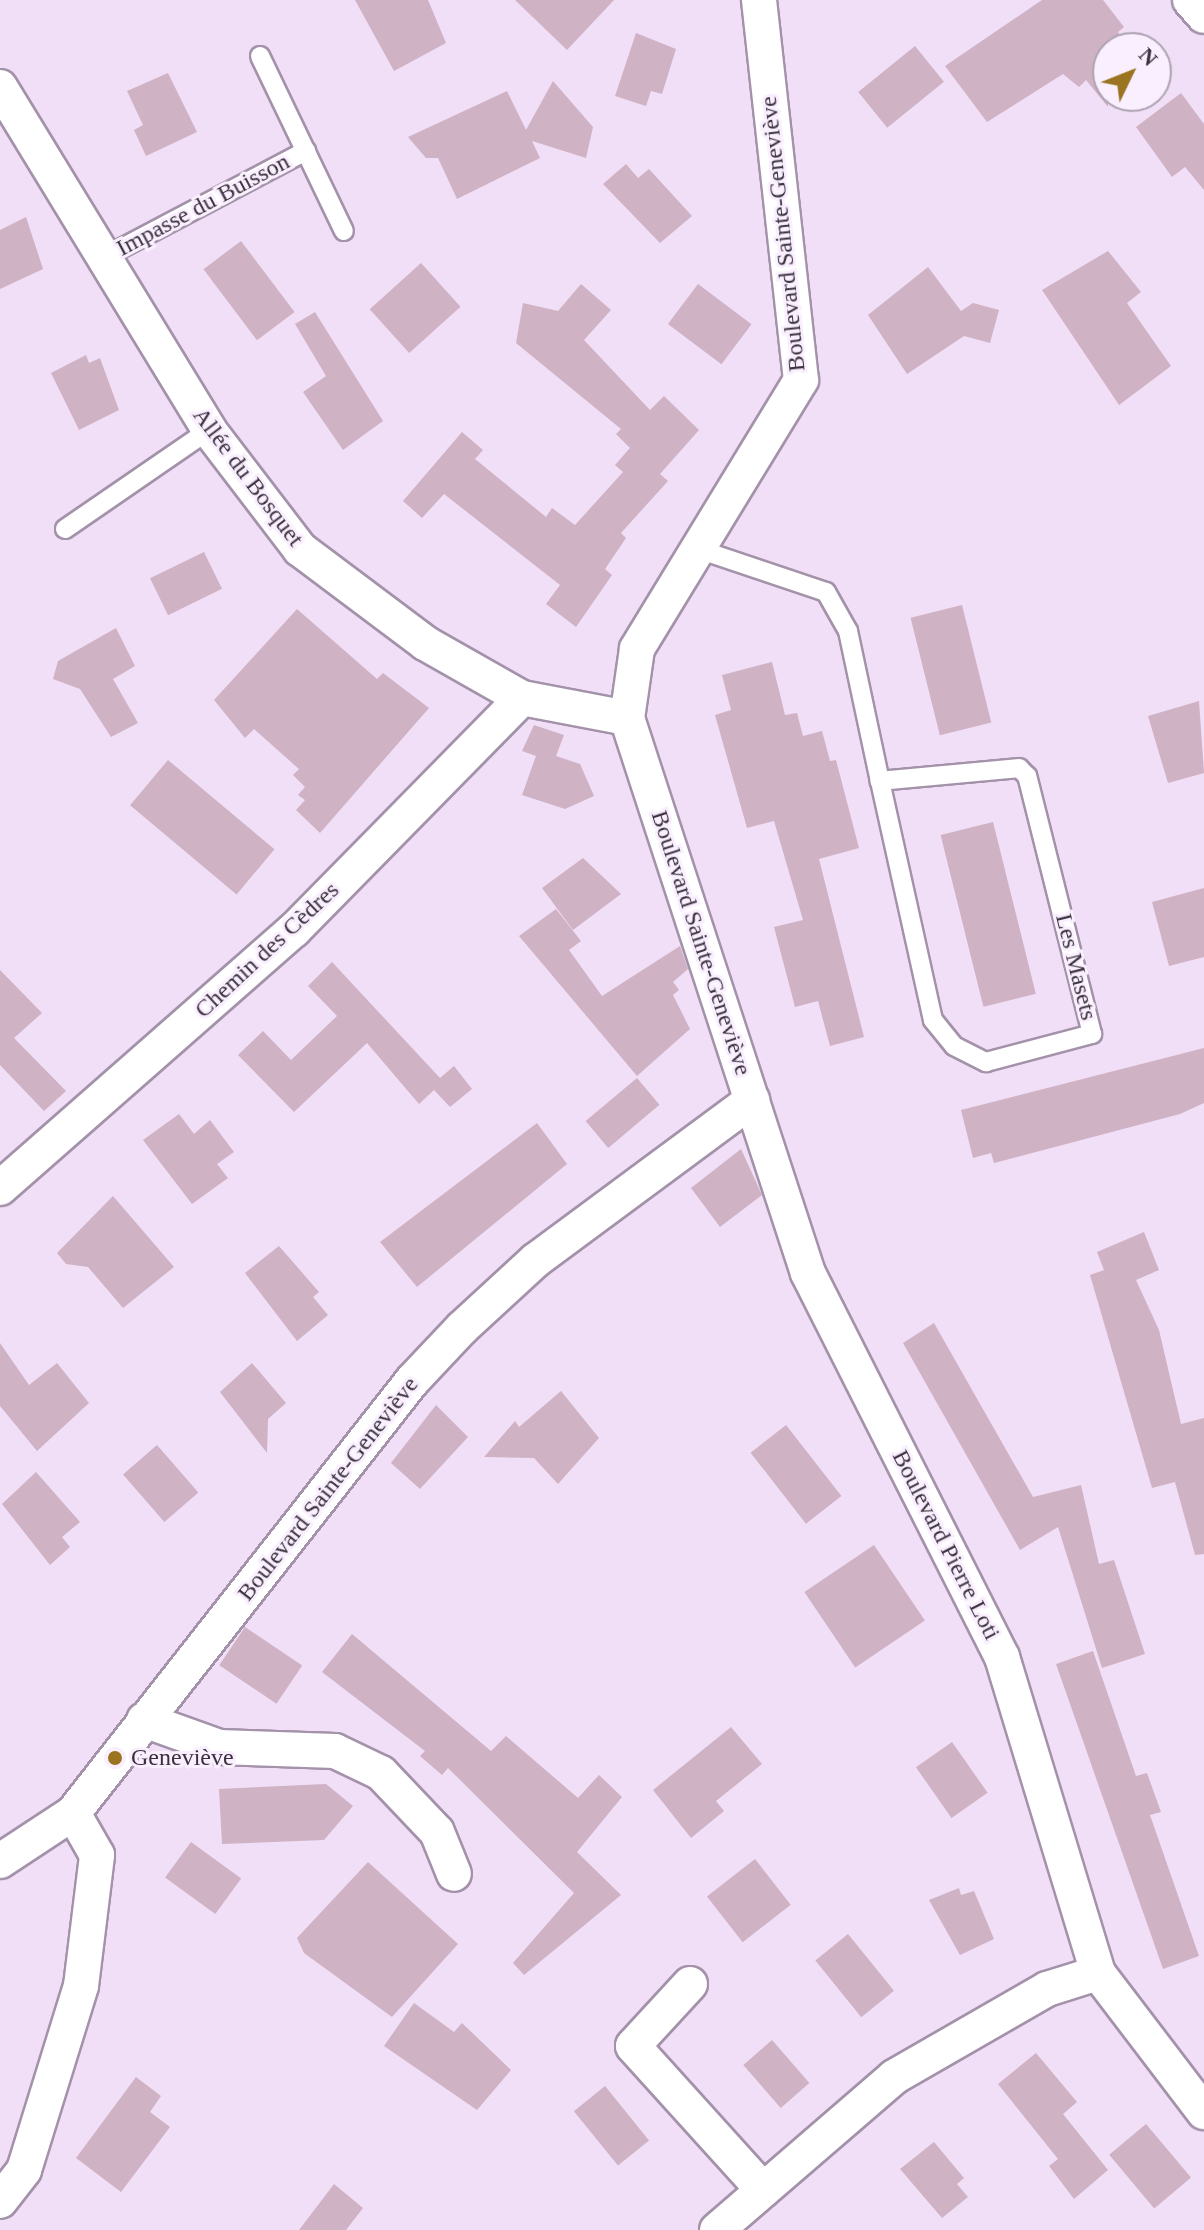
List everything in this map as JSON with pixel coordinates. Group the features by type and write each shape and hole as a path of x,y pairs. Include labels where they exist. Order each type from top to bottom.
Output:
{"street":[{"name":"Boulevard Sainte-Geneviève","path":"0,1861 73,1813 144,1720 462,1328 536,1260 752,1100 627,718 637,649 801,380 759,0"},
{"path":"1190,0 1204,16"},
{"name":"Allée du Bosquet","path":"0,87 101,259 209,430 300,549 425,643 522,698 627,718"},
{"name":"Chemin des Cèdres","path":"0,1188 294,930 522,698"},
{"name":"Boulevard Pierre Loti","path":"752,1100 808,1273 1002,1657 1098,1973 1204,2112"},
{"path":"144,1720 219,1747 335,1751 381,1773 437,1832 454,1874"},
{"path":"0,2201 24,2170 81,1986 97,1855 73,1813"},
{"path":"717,2230 894,2077 1047,1989 1098,1973"},
{"path":"690,1984 633,2046 763,2190"}],"lane":[{"path":"260,56 344,231"},
{"name":"Impasse du Buisson","path":"101,259 306,151"},
{"path":"65,529 209,430"},
{"name":"Les Masets","path":"698,549 826,592 848,631 880,781 933,1020 954,1046 986,1062 1092,1034 1027,776 1019,768 880,781"}],"building":[{"path":"355,0 428,0 446,43 394,71"},
{"path":"515,0 614,0 567,50"},
{"path":"1042,0 1103,0 1124,27 1118,32 1092,32 1092,87 1086,80 1079,87 1063,74 987,122 945,66"},
{"path":"636,33 676,49 662,94 651,91 646,106 615,96"},
{"path":"915,46 944,82 887,128 858,92"},
{"path":"168,73 197,132 146,156 134,130 143,125 127,91"},
{"path":"553,81 593,127 586,158 532,141 540,158 457,199 438,158 426,158 408,137 507,91 526,130"},
{"path":"1181,93 1204,124 1204,190 1185,167 1172,177 1136,127 1156,112 1172,112 1172,100"},
{"path":"626,164 638,178 649,169 692,216 660,243 603,184"},
{"path":"26,217 43,269 0,289 0,230"},
{"path":"241,241 295,312 257,340 203,269"},
{"path":"1108,251 1141,292 1127,303 1171,366 1119,405 1042,290"},
{"path":"421,263 460,307 409,353 370,309"},
{"path":"928,267 961,311 973,303 999,310 990,343 964,336 907,374 868,315"},
{"path":"581,284 611,310 584,340 650,410 664,396 699,430 660,474 668,481 621,533 626,538 605,569 612,575 576,627 546,604 560,585 444,494 422,518 403,501 462,432 483,450 475,459 546,517 552,508 575,525 623,472 615,465 630,448 616,434 621,429 516,343 523,303 558,311"},
{"path":"698,284 752,324 721,364 668,324"},
{"path":"315,312 383,421 343,450 303,392 326,376 295,324"},
{"path":"86,355 89,363 100,358 119,410 79,430 51,373"},
{"path":"204,552 222,589 168,615 150,578"},
{"path":"962,605 991,722 940,735 911,618"},
{"path":"297,609 377,679 383,673 429,708 320,833 296,810 305,800 298,795 305,787 293,775 299,769 254,729 245,738 214,700"},
{"path":"116,628 135,666 113,679 138,723 111,737 80,689 53,679 58,661"},
{"path":"772,662 785,715 797,713 803,736 822,731 830,761 836,760 859,848 819,859 864,1037 830,1046 818,1001 795,1007 774,927 803,920 774,821 747,828 715,715 731,710 722,675"},
{"path":"1199,701 1204,773 1168,783 1148,716"},
{"path":"534,725 564,735 556,756 580,764 594,796 565,809 522,795 536,756 522,751"},
{"path":"168,760 274,849 237,895 130,805"},
{"path":"993,822 1036,994 983,1007 941,835"},
{"path":"583,858 621,894 573,930 542,888"},
{"path":"1204,888 1204,957 1169,966 1152,902"},
{"path":"556,909 581,941 569,950 602,996 680,946 688,969 673,982 679,990 673,995 690,1029 637,1076 519,936"},
{"path":"332,962 440,1078 454,1066 472,1089 450,1107 434,1090 419,1104 367,1043 294,1112 238,1055 263,1031 291,1060 337,1016 308,986"},
{"path":"0,970 42,1013 14,1038 66,1091 44,1111 0,1065"},
{"path":"1204,1048 1204,1103 1180,1114 994,1163 991,1153 973,1158 961,1110"},
{"path":"637,1078 659,1105 608,1148 586,1121"},
{"path":"179,1114 194,1134 210,1120 234,1152 217,1164 228,1178 192,1204 143,1140"},
{"path":"537,1123 567,1164 417,1287 380,1242"},
{"path":"741,1149 762,1195 720,1227 691,1188"},
{"path":"113,1196 174,1267 123,1308 88,1267 66,1264 57,1253"},
{"path":"1144,1232 1159,1270 1136,1280 1159,1330 1181,1424 1204,1418 1204,1554 1195,1555 1175,1482 1152,1488 1090,1275 1104,1270 1097,1252"},
{"path":"279,1246 319,1292 313,1297 328,1315 297,1341 245,1273"},
{"path":"934,1323 1033,1497 1081,1485 1099,1564 1114,1560 1145,1654 1102,1668 1058,1527 1020,1550 903,1343"},
{"path":"0,1343 29,1385 57,1363 89,1403 37,1451 0,1406"},
{"path":"252,1363 286,1403 268,1419 267,1453 220,1392"},
{"path":"561,1391 599,1438 558,1484 534,1458 484,1457 515,1421 519,1427"},
{"path":"436,1405 468,1437 420,1489 391,1463"},
{"path":"786,1425 841,1496 806,1524 751,1453"},
{"path":"157,1445 198,1493 164,1522 123,1475"},
{"path":"36,1472 80,1522 62,1537 70,1547 50,1565 2,1504"},
{"path":"874,1545 925,1620 855,1667 804,1592"},
{"path":"245,1627 302,1666 276,1704 219,1665"},
{"path":"352,1634 491,1751 506,1736 578,1798 599,1775 622,1797 577,1852 621,1895 524,1975 513,1963 574,1893 448,1768 442,1775 420,1756 425,1751 322,1672"},
{"path":"1093,1651 1136,1776 1147,1773 1161,1812 1150,1815 1199,1956 1163,1969 1056,1664"},
{"path":"731,1727 762,1764 716,1801 724,1811 691,1838 653,1790"},
{"path":"952,1742 988,1793 952,1818 916,1767"},
{"path":"326,1784 353,1806 324,1840 222,1844 219,1789"},
{"path":"191,1842 241,1878 215,1914 165,1878"},
{"path":"755,1859 791,1905 743,1942 707,1897"},
{"path":"368,1862 458,1944 392,2017 304,1953 297,1938"},
{"path":"959,1888 961,1895 974,1891 994,1939 960,1955 929,1900"},
{"path":"848,1934 894,1991 861,2017 815,1960"},
{"path":"414,2003 454,2032 462,2023 511,2070 477,2110 384,2046"},
{"path":"772,2040 809,2083 781,2108 743,2065"},
{"path":"1036,2053 1077,2102 1063,2114 1108,2170 1074,2199 1049,2166 1058,2159 998,2084"},
{"path":"136,2077 161,2096 150,2112 170,2127 121,2192 76,2158"},
{"path":"605,2086 649,2140 618,2166 574,2111"},
{"path":"1146,2124 1191,2178 1154,2208 1109,2155"},
{"path":"934,2142 964,2178 957,2184 968,2197 942,2218 900,2169"},
{"path":"334,2184 363,2208 346,2230 299,2230"}],"place":[{"name":"Geneviève","path":"115,1758"}]}
